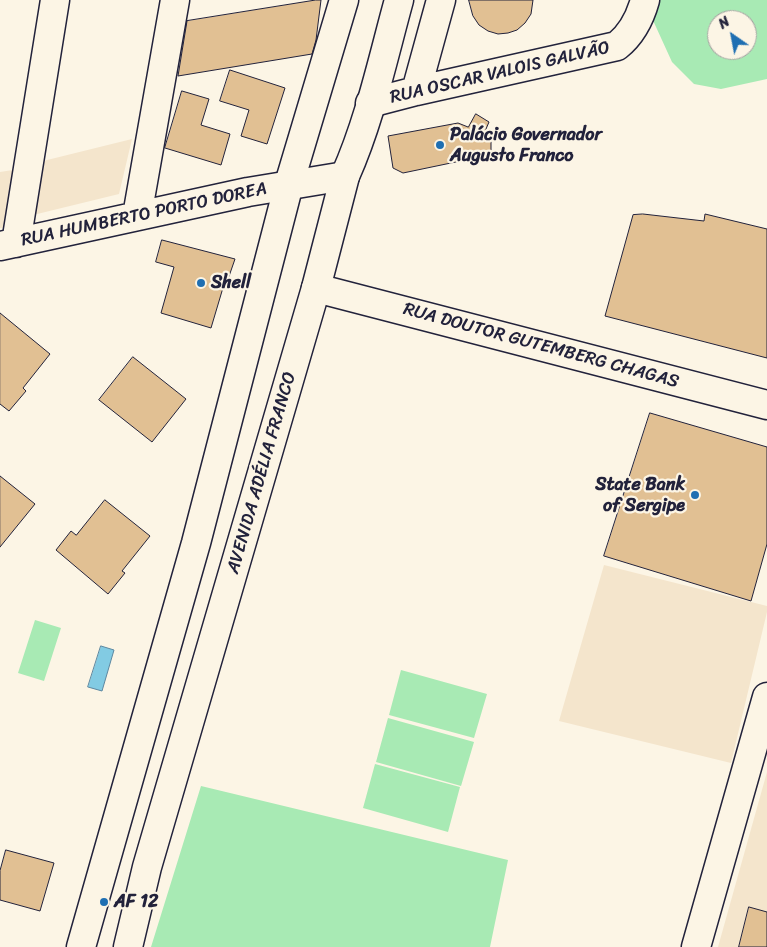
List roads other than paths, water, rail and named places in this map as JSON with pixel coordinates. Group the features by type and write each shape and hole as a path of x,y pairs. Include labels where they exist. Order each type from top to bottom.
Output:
{"main road":[{"path":"8,245 55,0"},
{"path":"137,216 175,0"},
{"path":"81,947 196,543 289,184 344,0"},
{"name":"AVENIDA ADÉLIA FRANCO","path":"128,947 147,867 316,288 345,176 370,103 399,0"},
{"path":"416,91 442,0"},
{"name":"RUA OSCAR VALOIS GALVÃO","path":"370,103 617,46 626,38 643,6"},
{"name":"RUA HUMBERTO PORTO DOREA","path":"8,245 289,184 345,176"},
{"name":"RUA DOUTOR GUTEMBERG CHAGAS","path":"316,288 767,405"},
{"path":"696,947 767,697"}],"water":[{"path":"101,646 114,650 102,691 88,687"}],"place":[{"name":"Palácio Governador Augusto Franco","path":"440,145"},
{"name":"Shell","path":"201,283"},
{"name":"State Bank of Sergipe","path":"695,495"},
{"name":"AF 12","path":"104,902"}]}
